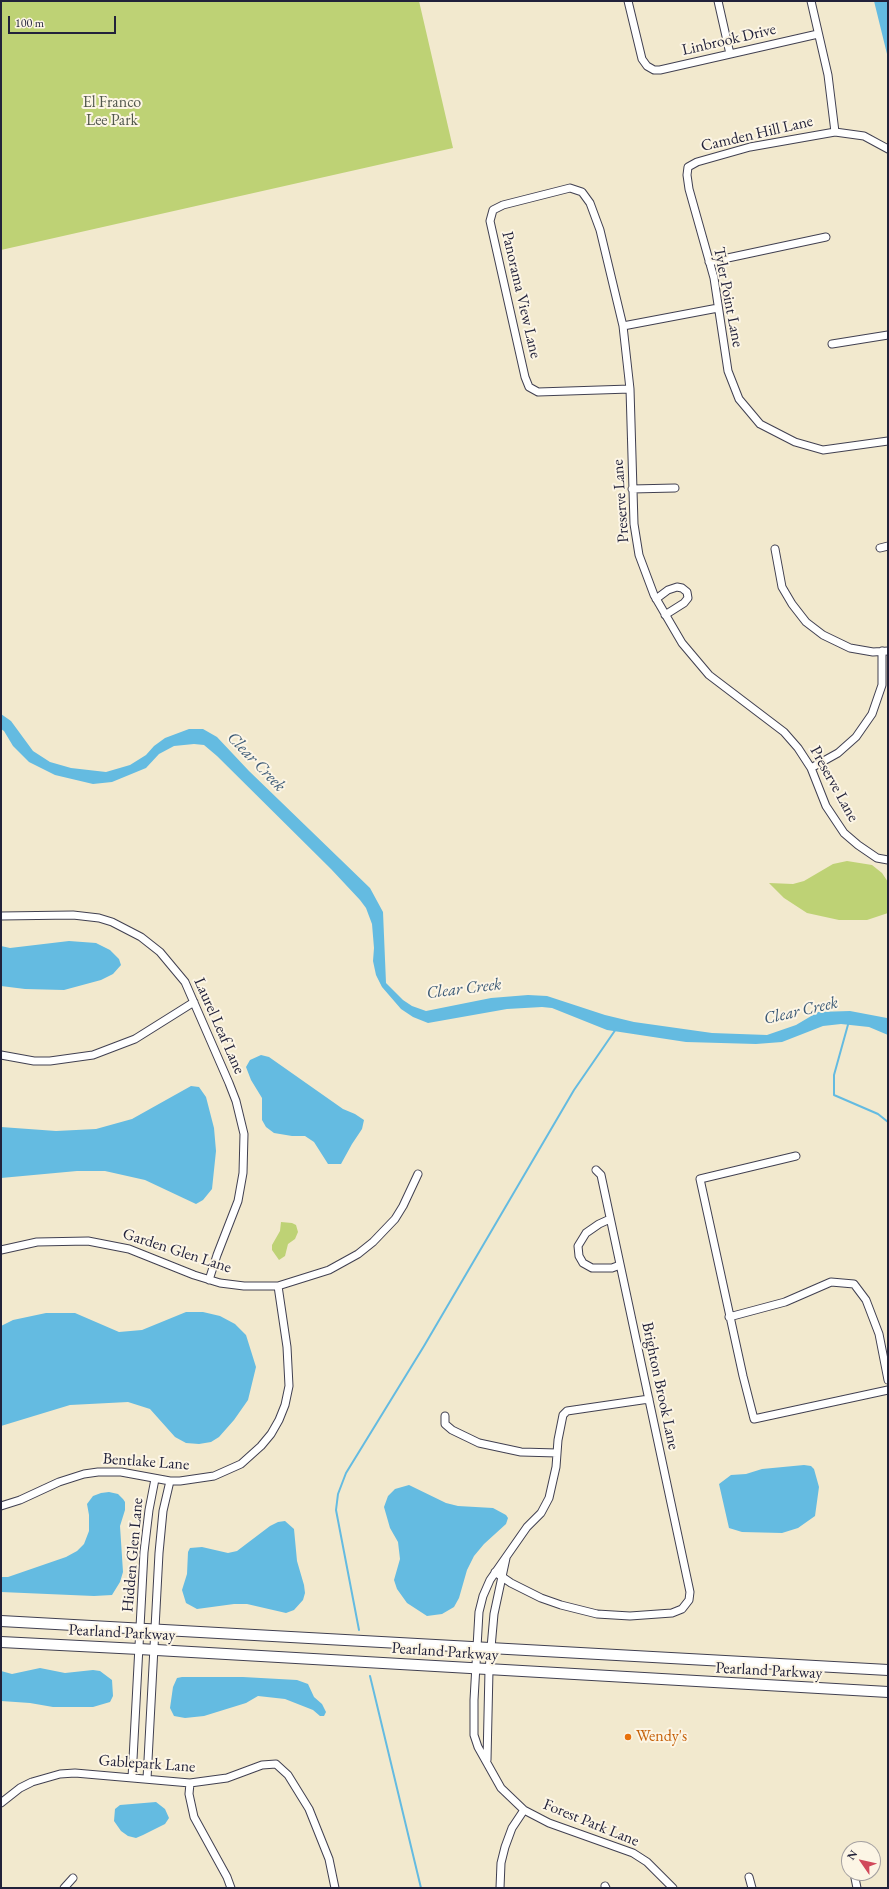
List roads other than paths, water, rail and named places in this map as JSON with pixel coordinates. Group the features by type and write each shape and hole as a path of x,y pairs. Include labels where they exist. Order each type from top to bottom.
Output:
{"main road":[{"name":"Pearland Parkway","path":"1,1621 888,1670"},
{"name":"Pearland Parkway","path":"1,1642 476,1670 888,1692"}],"street":[{"name":"Linbrook Drive","path":"628,1 640,55 647,66 654,70 660,70 818,34"},
{"path":"718,1 730,54"},
{"path":"811,1 828,75 835,132"},
{"name":"Camden Hill Lane","path":"688,168 697,162 750,147 835,132 864,136 888,149"},
{"name":"Tyler Point Lane","path":"688,168 687,175 689,189 709,262 728,371 739,398 760,424 795,442 823,450 888,442"},
{"name":"Preserve Lane","path":"494,210 503,205 570,188 582,192 590,202 600,230 623,326 630,389 634,524 639,555 656,599 682,643 709,675 784,732 798,748 811,768 826,806 844,833 877,858 888,860"},
{"name":"Panorama View Lane","path":"494,210 490,220 525,376 529,387 538,392 630,389"},
{"path":"709,262 826,238"},
{"path":"623,326 718,308"},
{"path":"832,344 888,335"},
{"path":"632,489 676,488"},
{"path":"880,548 888,546"},
{"path":"775,549 782,587 792,604 806,622 823,635 850,648 873,652 885,651 882,685 872,714 856,737 842,749 811,768"},
{"path":"656,599 668,590 678,587 687,592 688,598 684,603 665,615"},
{"name":"Laurel Leaf Lane","path":"1,916 73,915 100,918 112,922 141,937 160,952 185,982 234,1095 244,1134 243,1173 238,1201 217,1254 209,1280"},
{"path":"1,1055 26,1060 50,1061 94,1055 135,1039 194,1002"},
{"path":"796,1156 700,1179 729,1317 754,1419 888,1390"},
{"name":"Brighton Brook Lane","path":"503,1577 511,1583 541,1598 561,1605 597,1614 650,1616 672,1613 682,1609 689,1600 690,1592 649,1399 600,1175 596,1170"},
{"name":"Garden Glen Lane","path":"1,1250 55,1240 110,1244 129,1248 209,1280 244,1286 278,1286 303,1280 329,1270 358,1254 395,1219 403,1206 418,1174"},
{"path":"610,1220 599,1224 586,1233 578,1246 579,1256 583,1263 592,1268 612,1268 620,1265"},
{"path":"729,1317 785,1302 831,1282 854,1284 866,1300 879,1334 888,1380"},
{"name":"Bentlake Lane","path":"1,1506 20,1500 58,1482 84,1474 110,1471 136,1474 170,1481 203,1479 224,1473 241,1464 261,1446 279,1420 285,1405 289,1380 287,1347 278,1286"},
{"name":"Forest Park Lane","path":"649,1399 567,1411 563,1415 556,1467 549,1498 542,1513 527,1527 495,1572 483,1596 479,1612 474,1735 478,1747 501,1788 524,1810 549,1823 633,1853 647,1862 673,1888"},
{"path":"445,1416 445,1424 452,1430 479,1443 520,1452 557,1453"},
{"name":"Hidden Glen Lane","path":"132,1778 146,1530 155,1479"},
{"name":"Hidden Glen Lane","path":"147,1779 161,1530 170,1481"},
{"path":"487,1762 489,1670 494,1614 507,1556"},
{"path":"495,1572 503,1577"},
{"name":"Gablepark Lane","path":"1,1803 20,1788 53,1775 75,1773 190,1783 227,1778 262,1764 270,1763 281,1767 298,1790 315,1822 328,1859 335,1888"},
{"path":"190,1783 189,1794 194,1817 227,1877 231,1888"},
{"path":"500,1888 501,1863 505,1847 512,1828 524,1810"},
{"path":"749,1877 752,1888"},
{"path":"64,1888 73,1878"}],"water":[{"path":"874,1 888,1 888,54 887,54"},
{"path":"1,714 11,721 33,751 50,762 71,768 106,772 130,765 146,755 154,746 165,738 189,729 203,729 217,737 249,771 370,888 383,912 386,983 403,1000 412,1006 426,1011 491,998 528,995 547,996 605,1015 634,1022 712,1033 767,1035 796,1025 818,1012 850,1011 887,1018 888,1035 869,1027 841,1024 823,1026 782,1042 756,1044 686,1042 607,1030 552,1008 542,1007 507,1009 428,1023 413,1017 401,1009 382,987 376,975 373,961 374,948 372,924 366,908 360,900 331,869 217,756 204,745 194,744 174,746 159,754 146,768 112,782 93,784 55,775 29,762 13,746 4,731 1,729"},
{"path":"69,941 96,943 110,950 119,959 121,965 113,974 101,980 64,990 25,989 1,986 1,946 10,948"},
{"path":"261,1055 269,1057 343,1109 364,1120 362,1129 341,1164 328,1164 314,1142 305,1136 292,1136 274,1133 266,1127 262,1120 262,1098 251,1080 246,1067 250,1060"},
{"path":"191,1086 199,1087 206,1097 214,1128 216,1151 212,1189 203,1200 196,1204 145,1180 105,1171 77,1171 1,1178 1,1127 56,1131 96,1129 132,1119"},
{"path":"186,1312 203,1312 220,1316 235,1324 246,1335 256,1367 248,1400 234,1420 219,1437 211,1442 199,1444 186,1443 175,1437 150,1409 128,1402 70,1405 1,1426 1,1326 13,1320 46,1313 75,1313 119,1332 142,1330"},
{"path":"804,1465 811,1466 814,1469 819,1487 815,1516 798,1528 782,1533 742,1532 729,1528 719,1484 731,1475 746,1474 762,1469"},
{"path":"409,1485 446,1503 458,1506 493,1508 506,1515 508,1518 506,1524 484,1544 474,1556 467,1570 459,1598 454,1607 442,1614 427,1616 407,1603 397,1589 394,1580 400,1559 398,1542 390,1528 384,1507 388,1496 395,1489"},
{"path":"109,1492 118,1494 125,1502 125,1510 120,1526 123,1572 120,1582 112,1595 94,1596 1,1592 1,1577 8,1577 66,1557 77,1551 84,1544 89,1531 87,1504 93,1496"},
{"path":"285,1521 294,1529 297,1561 305,1593 303,1600 294,1610 286,1613 247,1604 234,1604 197,1609 186,1603 182,1590 187,1574 188,1552 190,1548 202,1547 228,1553 237,1551 270,1526 278,1522"},
{"path":"40,1668 65,1673 93,1670 100,1671 112,1680 113,1696 110,1702 93,1707 53,1707 30,1703 1,1701 1,1671 12,1674"},
{"path":"243,1677 297,1680 308,1684 314,1697 322,1704 326,1712 324,1716 320,1716 313,1710 285,1699 258,1696 246,1703 204,1716 185,1718 174,1716 170,1708 173,1687 177,1678"},
{"path":"156,1802 165,1809 169,1818 165,1824 143,1835 136,1838 128,1836 121,1831 114,1821 115,1809 120,1805"}],"waterway":[{"path":"849,1021 834,1075 834,1095 878,1114 888,1122"},
{"path":"359,1630 336,1510 338,1494 346,1473 424,1346 574,1090 616,1029"},
{"path":"370,1676 421,1888"}],"place":[{"name":"Wendy's","path":"628,1737"}],"park label":[{"name":"El Franco Lee Park","path":"112,112"}],"water label":[{"name":"Clear Creek","path":"256,762"},
{"name":"Clear Creek","path":"464,989"},
{"name":"Clear Creek","path":"801,1011"}]}
